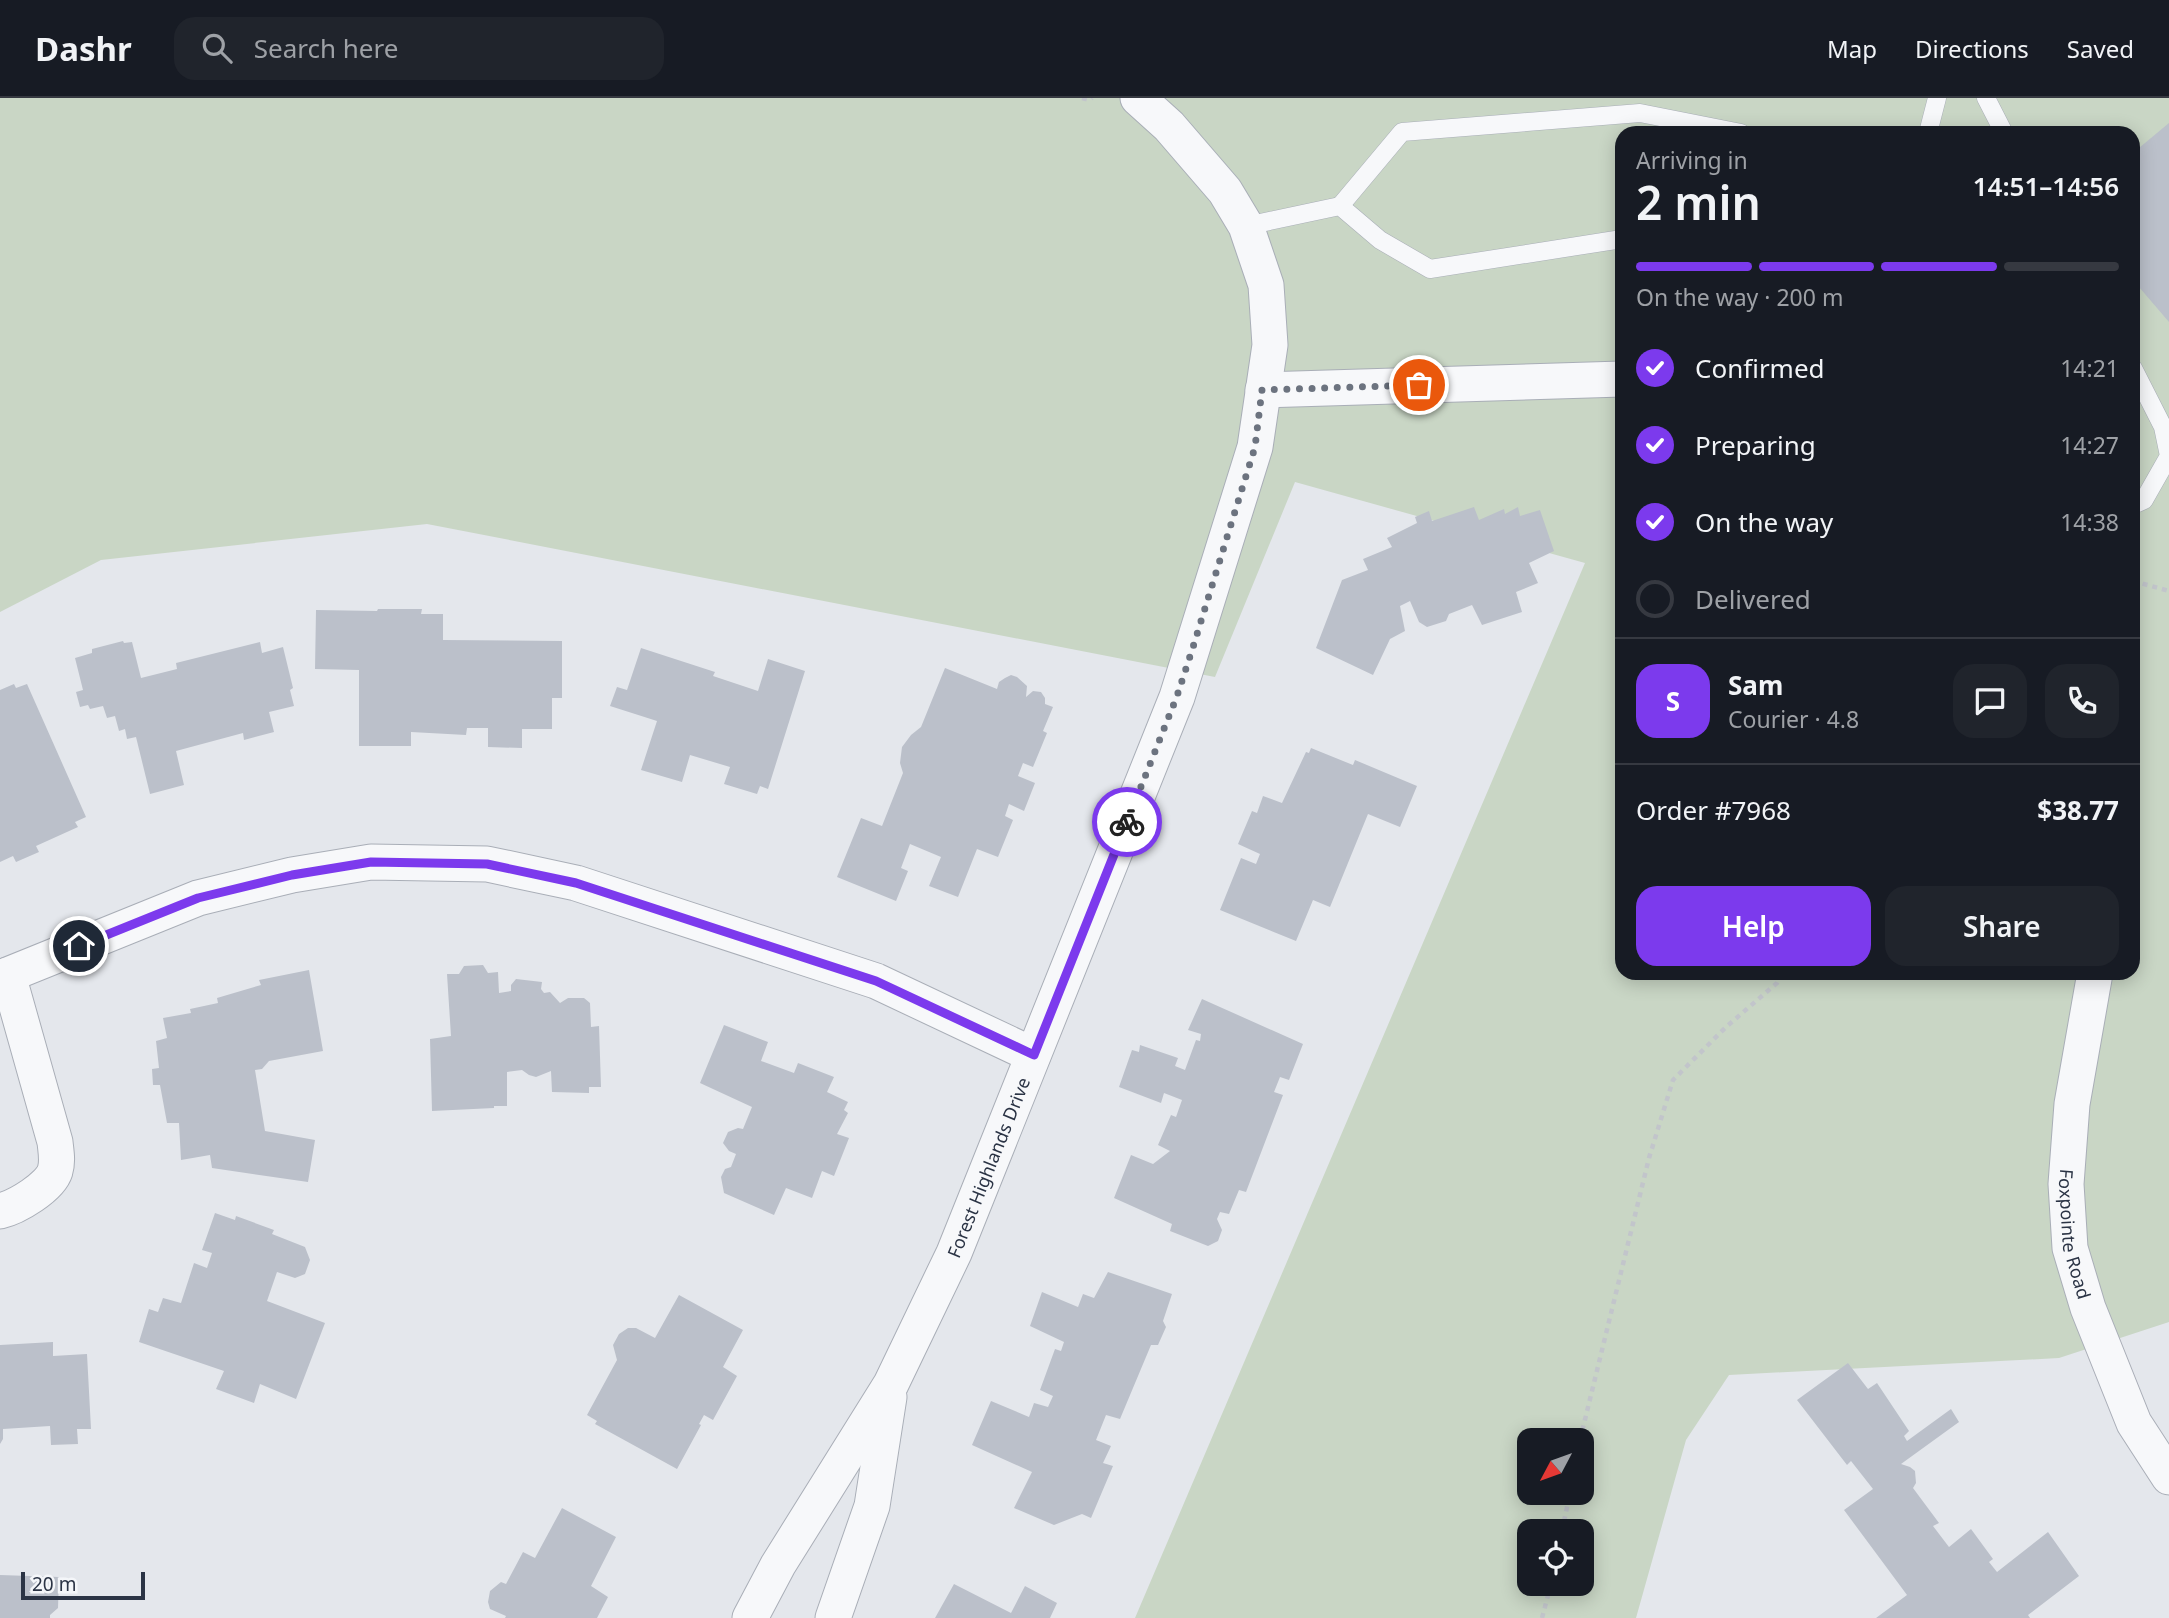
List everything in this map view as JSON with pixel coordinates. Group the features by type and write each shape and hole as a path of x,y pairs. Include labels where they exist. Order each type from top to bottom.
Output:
{"street":[{"name":"Forest Highlands Drive","path":"750,1618 778,1565 891,1384 954,1253 1177,696 1255,447 1270,345 1266,285 1246,226 1225,191 1169,126 1139,98"},
{"path":"1262,390 1615,379"},
{"path":"0,1210 12,1208 41,1187 54,1174 57,1160 55,1142 4,977 198,898 292,875 371,862 487,864 576,883 876,981 1034,1055"},
{"name":"Foxpointe Road","path":"2094,980 2072,1104 2066,1184 2070,1248 2088,1308 2134,1423 2169,1477"},
{"name":"Forest Highlands Drive","path":"833,1618 872,1506 891,1384"}],"lane":[{"path":"1930,126 1937,98"},
{"path":"1986,98 2000,126"},
{"path":"1246,226 1340,206 1402,132 1640,113 1706,126"},
{"path":"1340,206 1380,240 1430,269 1615,240"},
{"path":"2140,382 2163,426 2169,456 2144,500 2140,502"}],"path":[{"path":"1082,98 1092,98"},
{"path":"2140,583 2169,591"},
{"path":"1583,1428 1646,1171 1673,1080 1778,980"},
{"path":"1542,1618 1548,1596"}],"green space":[{"path":"0,98 2169,98 2169,1322 2059,1358 1729,1375 1686,1440 1636,1618 1135,1618 1585,563 1295,482 1215,677 427,524 101,560 0,612"}],"building":[{"path":"2169,123 2169,322 2140,288 2140,147"},
{"path":"1474,507 1479,520 1504,509 1505,514 1518,507 1520,516 1540,510 1554,551 1529,563 1538,583 1516,592 1522,612 1482,625 1472,605 1449,614 1446,621 1427,627 1419,622 1410,601 1400,606 1405,631 1390,639 1373,675 1316,648 1342,580 1368,570 1363,559 1392,547 1387,538 1417,523 1415,517 1429,511 1432,521"},
{"path":"422,609 421,614 443,614 443,640 562,641 562,698 552,698 552,729 522,729 522,748 488,747 488,728 467,728 466,735 411,732 411,746 359,746 359,670 315,669 316,610"},
{"path":"123,641 132,642 141,678 177,669 176,663 260,642 262,653 283,647 293,688 290,690 294,706 269,712 274,732 244,740 243,733 176,751 184,785 150,794 136,737 127,739 125,729 119,731 115,716 107,718 103,706 90,709 88,705 80,707 76,692 83,690 75,658 92,653 92,649"},
{"path":"641,648 715,672 713,676 758,691 768,659 805,671 768,789 760,786 757,794 724,784 730,767 690,755 682,782 641,770 657,721 610,706 617,687 627,690"},
{"path":"945,668 997,689 999,682 1005,678 1011,675 1017,677 1027,686 1026,697 1033,691 1041,692 1045,704 1053,707 1043,731 1047,733 1033,767 1023,763 1018,776 1035,783 1024,811 1009,804 1005,816 1013,820 998,857 977,849 958,897 929,886 941,857 910,844 901,868 908,871 896,901 837,877 861,818 882,826 903,773 900,763 902,747 921,727"},
{"path":"14,684 16,688 27,684 86,817 75,822 78,827 36,846 39,852 16,862 13,856 0,862 0,690"},
{"path":"1311,748 1353,765 1355,760 1417,786 1400,827 1368,814 1330,907 1313,900 1296,941 1220,910 1241,858 1256,864 1260,854 1238,844 1252,811 1257,813 1263,796 1282,803 1306,752 1309,753"},
{"path":"483,965 488,973 498,972 499,993 511,991 511,985 516,979 542,982 541,989 544,993 550,992 560,1003 568,998 584,998 590,1003 591,1027 599,1026 601,1087 589,1087 589,1093 552,1092 551,1071 536,1077 522,1070 507,1072 507,1106 432,1111 430,1039 451,1036 447,974 459,974 464,966"},
{"path":"309,970 323,1051 269,1061 262,1069 255,1070 265,1131 315,1140 308,1182 212,1168 210,1155 181,1160 179,1123 167,1123 160,1085 153,1085 152,1069 159,1068 156,1041 167,1038 163,1018 191,1013 190,1009 218,1003 217,998 261,985 259,980"},
{"path":"1202,999 1303,1044 1289,1080 1280,1077 1274,1092 1283,1095 1246,1192 1239,1190 1229,1214 1220,1212 1217,1219 1222,1230 1218,1241 1208,1246 1170,1231 1172,1224 1114,1198 1131,1155 1153,1164 1170,1151 1158,1145 1171,1115 1176,1117 1182,1100 1164,1093 1161,1103 1119,1087 1132,1050 1139,1052 1140,1045 1178,1058 1175,1066 1185,1070 1196,1040 1200,1041 1201,1034 1188,1030"},
{"path":"724,1025 768,1042 761,1061 794,1073 798,1063 834,1077 827,1092 848,1102 844,1110 848,1113 837,1134 849,1138 834,1176 822,1171 812,1198 786,1188 774,1215 724,1193 721,1177 725,1169 731,1167 736,1154 729,1151 723,1143 728,1132 743,1129 752,1107 700,1083"},
{"path":"215,1213 235,1220 236,1216 274,1230 272,1234 305,1247 310,1260 305,1274 295,1278 277,1272 267,1301 325,1323 296,1399 260,1384 254,1403 216,1389 224,1371 139,1342 149,1309 158,1312 163,1298 181,1303 194,1263 207,1268 212,1253 202,1250"},
{"path":"1108,1272 1172,1294 1163,1321 1166,1327 1158,1345 1151,1345 1120,1419 1106,1415 1096,1440 1111,1446 1103,1463 1113,1466 1091,1518 1082,1514 1054,1525 1014,1508 1032,1472 972,1445 991,1401 1029,1417 1034,1403 1048,1407 1053,1396 1040,1390 1055,1349 1061,1351 1064,1342 1030,1326 1042,1292 1078,1307 1083,1294 1094,1298"},
{"path":"679,1295 743,1330 723,1367 737,1376 713,1420 704,1415 677,1469 595,1424 597,1421 587,1415 617,1360 613,1345 619,1334 628,1328 636,1328 655,1338"},
{"path":"53,1342 53,1356 87,1354 91,1429 77,1429 78,1444 51,1445 50,1426 3,1429 0,1444 0,1345"},
{"path":"1848,1363 1868,1389 1877,1383 1909,1431 1904,1436 1907,1441 1951,1409 1959,1422 1901,1464 1915,1471 1916,1483 1913,1488 1939,1523 1933,1526 1949,1547 1971,1529 1993,1559 1989,1562 1997,1572 2048,1532 2079,1576 2028,1615 2030,1618 1876,1618 1907,1595 1844,1510 1873,1489 1851,1461 1847,1465 1797,1400"},
{"path":"562,1508 616,1537 591,1586 608,1597 597,1618 505,1618 506,1616 490,1609 490,1591 501,1582 506,1584 523,1552 535,1558"},
{"path":"0,1575 59,1577 58,1608 50,1618 0,1618"},
{"path":"954,1584 1011,1613 1025,1586 1057,1603 1050,1618 935,1618"}],"way so far":[{"path":"1127,822 1177,696 1193,647 1255,447 1262,390 1419,385"}],"route":[{"path":"79,946 198,898 292,875 371,862 487,864 576,883 876,981 1034,1055 1127,822"}]}
